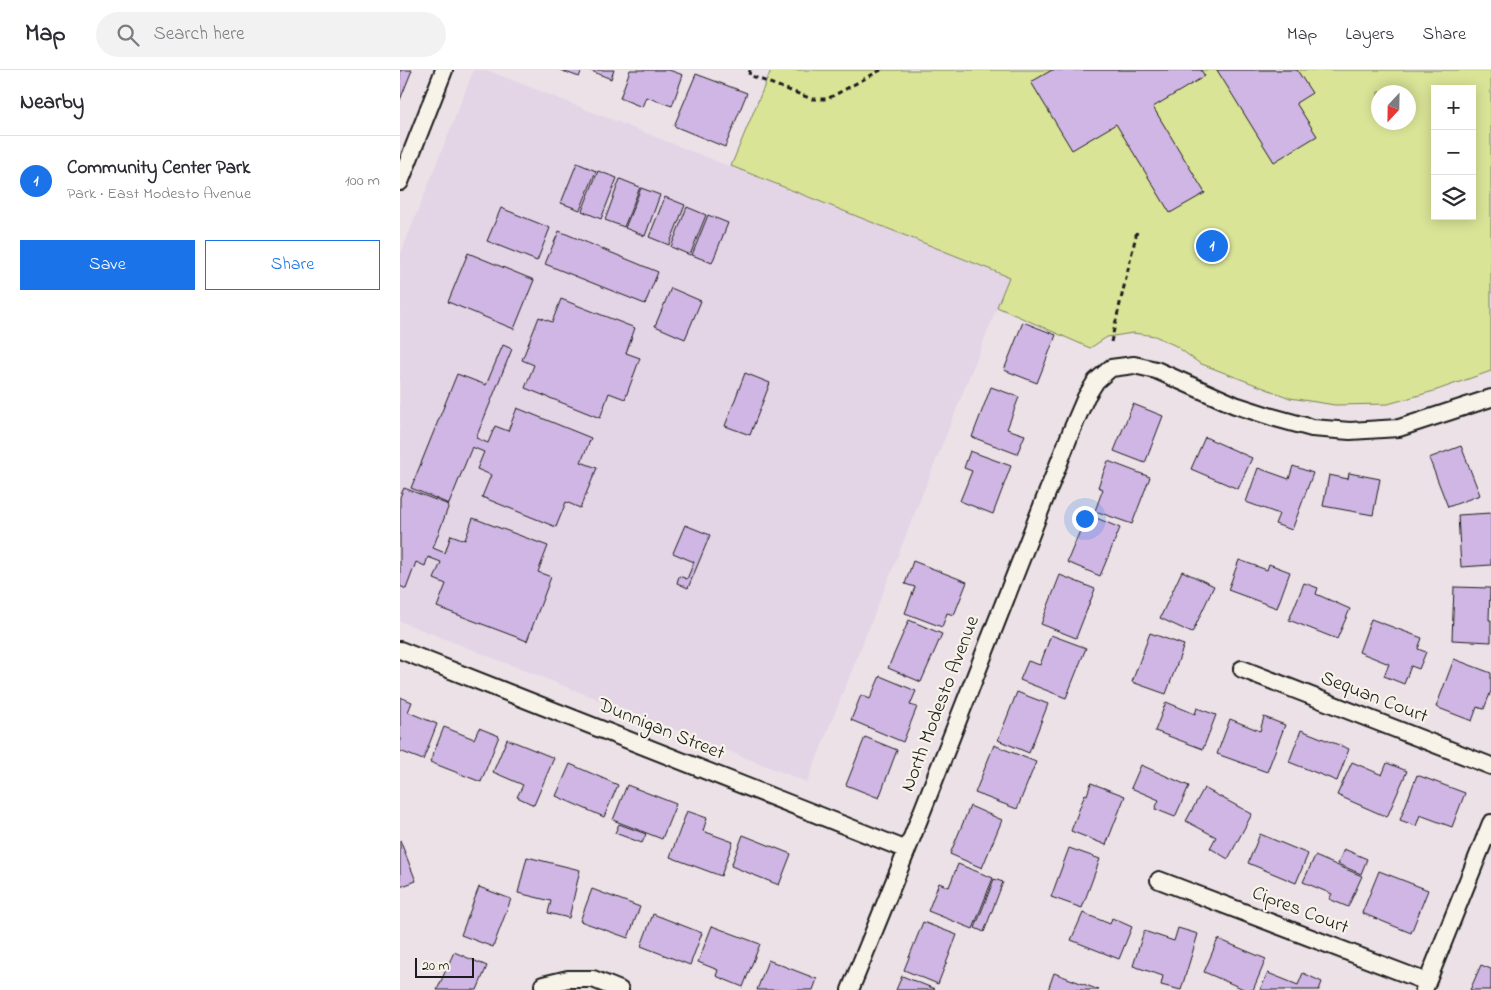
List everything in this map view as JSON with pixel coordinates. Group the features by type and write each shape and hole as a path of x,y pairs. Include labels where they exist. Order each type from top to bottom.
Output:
{"street":[{"path":"400,182 404,160 444,70"},
{"name":"North Modesto Avenue","path":"850,990 1071,432 1086,396 1096,381 1111,368 1134,365 1156,370 1244,408 1272,417 1312,428 1350,431 1399,428 1491,398"},
{"name":"Dunnigan Street","path":"400,650 907,850"},
{"name":"Sequan Court","path":"1242,669 1491,766"},
{"path":"1425,986 1491,823"},
{"name":"Cipres Court","path":"1159,880 1425,986"},
{"path":"543,986 568,978 593,979 620,990"}],"path":[{"path":"750,70 749,74 812,99 827,99 881,70"},
{"path":"1111,342 1137,231"}],"shaded area":[{"path":"474,70 486,70 1009,277 807,782 400,621 400,256"}],"green space":[{"path":"771,70 1491,70 1491,371 1434,391 1388,404 1335,405 1290,398 1199,363 1176,346 1155,336 1133,333 1107,337 1090,348 997,307 1009,277 731,166"}],"building":[{"path":"400,70 412,70 400,100"},
{"path":"560,70 582,70 579,77"},
{"path":"589,70 614,70 611,79"},
{"path":"630,70 669,70 683,75 672,106 646,97 642,107 620,98"},
{"path":"1052,70 1201,70 1205,76 1153,107 1205,193 1170,213 1116,124 1072,150 1031,82"},
{"path":"1217,70 1297,70 1312,93 1296,103 1317,136 1274,162"},
{"path":"696,74 747,93 725,147 674,126"},
{"path":"577,163 596,171 580,210 561,203"},
{"path":"598,171 617,178 601,219 582,211"},
{"path":"620,179 640,187 624,227 605,220"},
{"path":"641,188 660,195 645,236 625,228"},
{"path":"665,197 685,205 669,245 649,237"},
{"path":"687,207 706,215 690,255 671,247"},
{"path":"501,208 550,228 537,261 487,241"},
{"path":"708,215 728,223 712,263 692,255"},
{"path":"559,231 658,272 645,304 545,264"},
{"path":"468,253 534,280 514,329 448,302"},
{"path":"671,288 701,301 685,339 655,326"},
{"path":"561,299 635,328 626,353 640,358 625,399 609,393 600,418 525,388 534,365 522,360 539,317 552,322"},
{"path":"1023,322 1056,335 1037,383 1004,370"},
{"path":"503,345 512,349 476,438 488,443 495,426 508,431 517,408 591,438 581,462 597,468 580,508 566,502 556,527 482,497 491,475 477,469 484,452 472,447 449,504 411,488 457,374 486,385"},
{"path":"745,373 770,383 750,435 725,426"},
{"path":"991,387 1019,397 1007,429 1025,435 1017,454 972,437"},
{"path":"1133,404 1163,416 1145,463 1114,451"},
{"path":"1205,437 1252,458 1238,489 1191,469"},
{"path":"1461,446 1480,495 1448,507 1429,458"},
{"path":"970,451 1011,466 993,514 960,501 972,471 964,468"},
{"path":"1108,461 1150,477 1132,524 1095,511 1103,489 1098,487"},
{"path":"1293,466 1313,473 1292,530 1275,524 1279,514 1246,502 1258,468 1289,479"},
{"path":"1349,473 1380,479 1373,515 1323,506 1329,475 1348,479"},
{"path":"404,488 449,505 433,548 445,553 451,535 465,540 473,518 548,546 538,572 551,577 527,641 437,607 446,584 434,579 441,562 428,557 425,566 416,562 406,589 400,586 400,497"},
{"path":"1491,513 1491,565 1461,567 1458,515"},
{"path":"1087,514 1120,528 1100,576 1067,562"},
{"path":"685,525 710,535 688,588 677,583 679,576 687,579 694,562 673,553"},
{"path":"1239,560 1267,570 1269,564 1290,572 1277,608 1228,590"},
{"path":"913,561 967,582 954,615 947,613 942,627 905,613 915,587 905,584"},
{"path":"1182,571 1214,586 1192,633 1160,618"},
{"path":"1060,575 1095,589 1076,638 1041,624"},
{"path":"1304,583 1318,588 1316,594 1350,609 1337,639 1289,620"},
{"path":"1454,587 1490,588 1489,620 1491,620 1491,642 1452,640"},
{"path":"1371,619 1422,638 1418,649 1426,652 1419,669 1411,666 1404,684 1384,676 1389,664 1359,652"},
{"path":"909,620 942,634 921,682 888,668"},
{"path":"1150,633 1184,645 1166,694 1132,682"},
{"path":"1051,635 1086,648 1066,698 1020,680 1028,661 1040,665"},
{"path":"1454,659 1491,673 1491,691 1484,709 1477,707 1472,721 1436,707"},
{"path":"880,676 916,691 910,705 917,707 903,742 851,720 861,695 870,699"},
{"path":"1017,692 1048,704 1029,753 998,740"},
{"path":"400,697 412,702 408,712 437,724 423,760 400,751"},
{"path":"1166,702 1195,714 1197,708 1216,715 1203,749 1155,731"},
{"path":"1264,717 1285,725 1267,772 1217,754 1230,719 1260,731"},
{"path":"444,727 474,739 479,728 499,736 481,782 430,762"},
{"path":"1301,730 1349,749 1337,781 1289,762"},
{"path":"865,737 897,750 879,798 846,785"},
{"path":"507,739 554,758 534,805 517,797 523,785 493,772"},
{"path":"994,745 1036,762 1017,809 975,793"},
{"path":"1352,762 1382,775 1387,763 1407,771 1387,817 1337,795"},
{"path":"570,764 618,785 604,817 556,796"},
{"path":"1141,765 1189,786 1175,817 1155,809 1159,800 1131,788"},
{"path":"1417,775 1465,793 1452,827 1420,815 1416,826 1400,820"},
{"path":"1091,783 1125,796 1106,845 1071,831"},
{"path":"627,785 676,804 662,839 613,820"},
{"path":"1204,788 1252,814 1228,859 1210,848 1216,837 1186,821"},
{"path":"970,806 1002,820 982,868 950,854"},
{"path":"687,811 707,818 703,831 733,842 721,876 670,857"},
{"path":"619,824 646,834 642,843 615,833"},
{"path":"1260,834 1308,854 1296,883 1248,863"},
{"path":"743,835 791,854 779,885 731,866"},
{"path":"400,840 416,881 400,887"},
{"path":"1069,848 1100,859 1082,908 1051,897"},
{"path":"1344,849 1367,859 1361,874 1338,864"},
{"path":"1315,856 1362,876 1348,907 1329,899 1332,894 1303,882"},
{"path":"527,857 580,870 569,918 548,913 551,901 518,893"},
{"path":"958,864 993,878 973,929 928,911 939,883 949,887"},
{"path":"1379,871 1428,890 1411,933 1362,913"},
{"path":"994,879 1003,882 984,932 975,928"},
{"path":"479,887 511,899 493,947 461,935"},
{"path":"592,889 640,907 628,938 580,921"},
{"path":"1083,913 1110,924 1112,918 1132,927 1119,959 1071,940"},
{"path":"653,914 702,933 690,965 641,946"},
{"path":"923,922 957,935 938,984 904,970"},
{"path":"712,926 760,944 743,987 716,976 718,970 698,962"},
{"path":"1178,928 1198,934 1181,990 1161,985 1163,976 1133,966 1144,931 1174,941"},
{"path":"1218,939 1266,959 1253,990 1246,990 1204,972"},
{"path":"454,952 487,966 477,990 437,990"},
{"path":"768,960 817,979 813,990 757,990"},
{"path":"1481,965 1491,969 1491,990 1470,990"},
{"path":"1054,973 1099,990 1048,990"},
{"path":"1268,973 1298,985 1303,973 1322,982 1319,990 1260,990"},
{"path":"902,976 935,989 896,990"}],"place":[{"name":"Community Center Park","path":"1212,246"}]}
